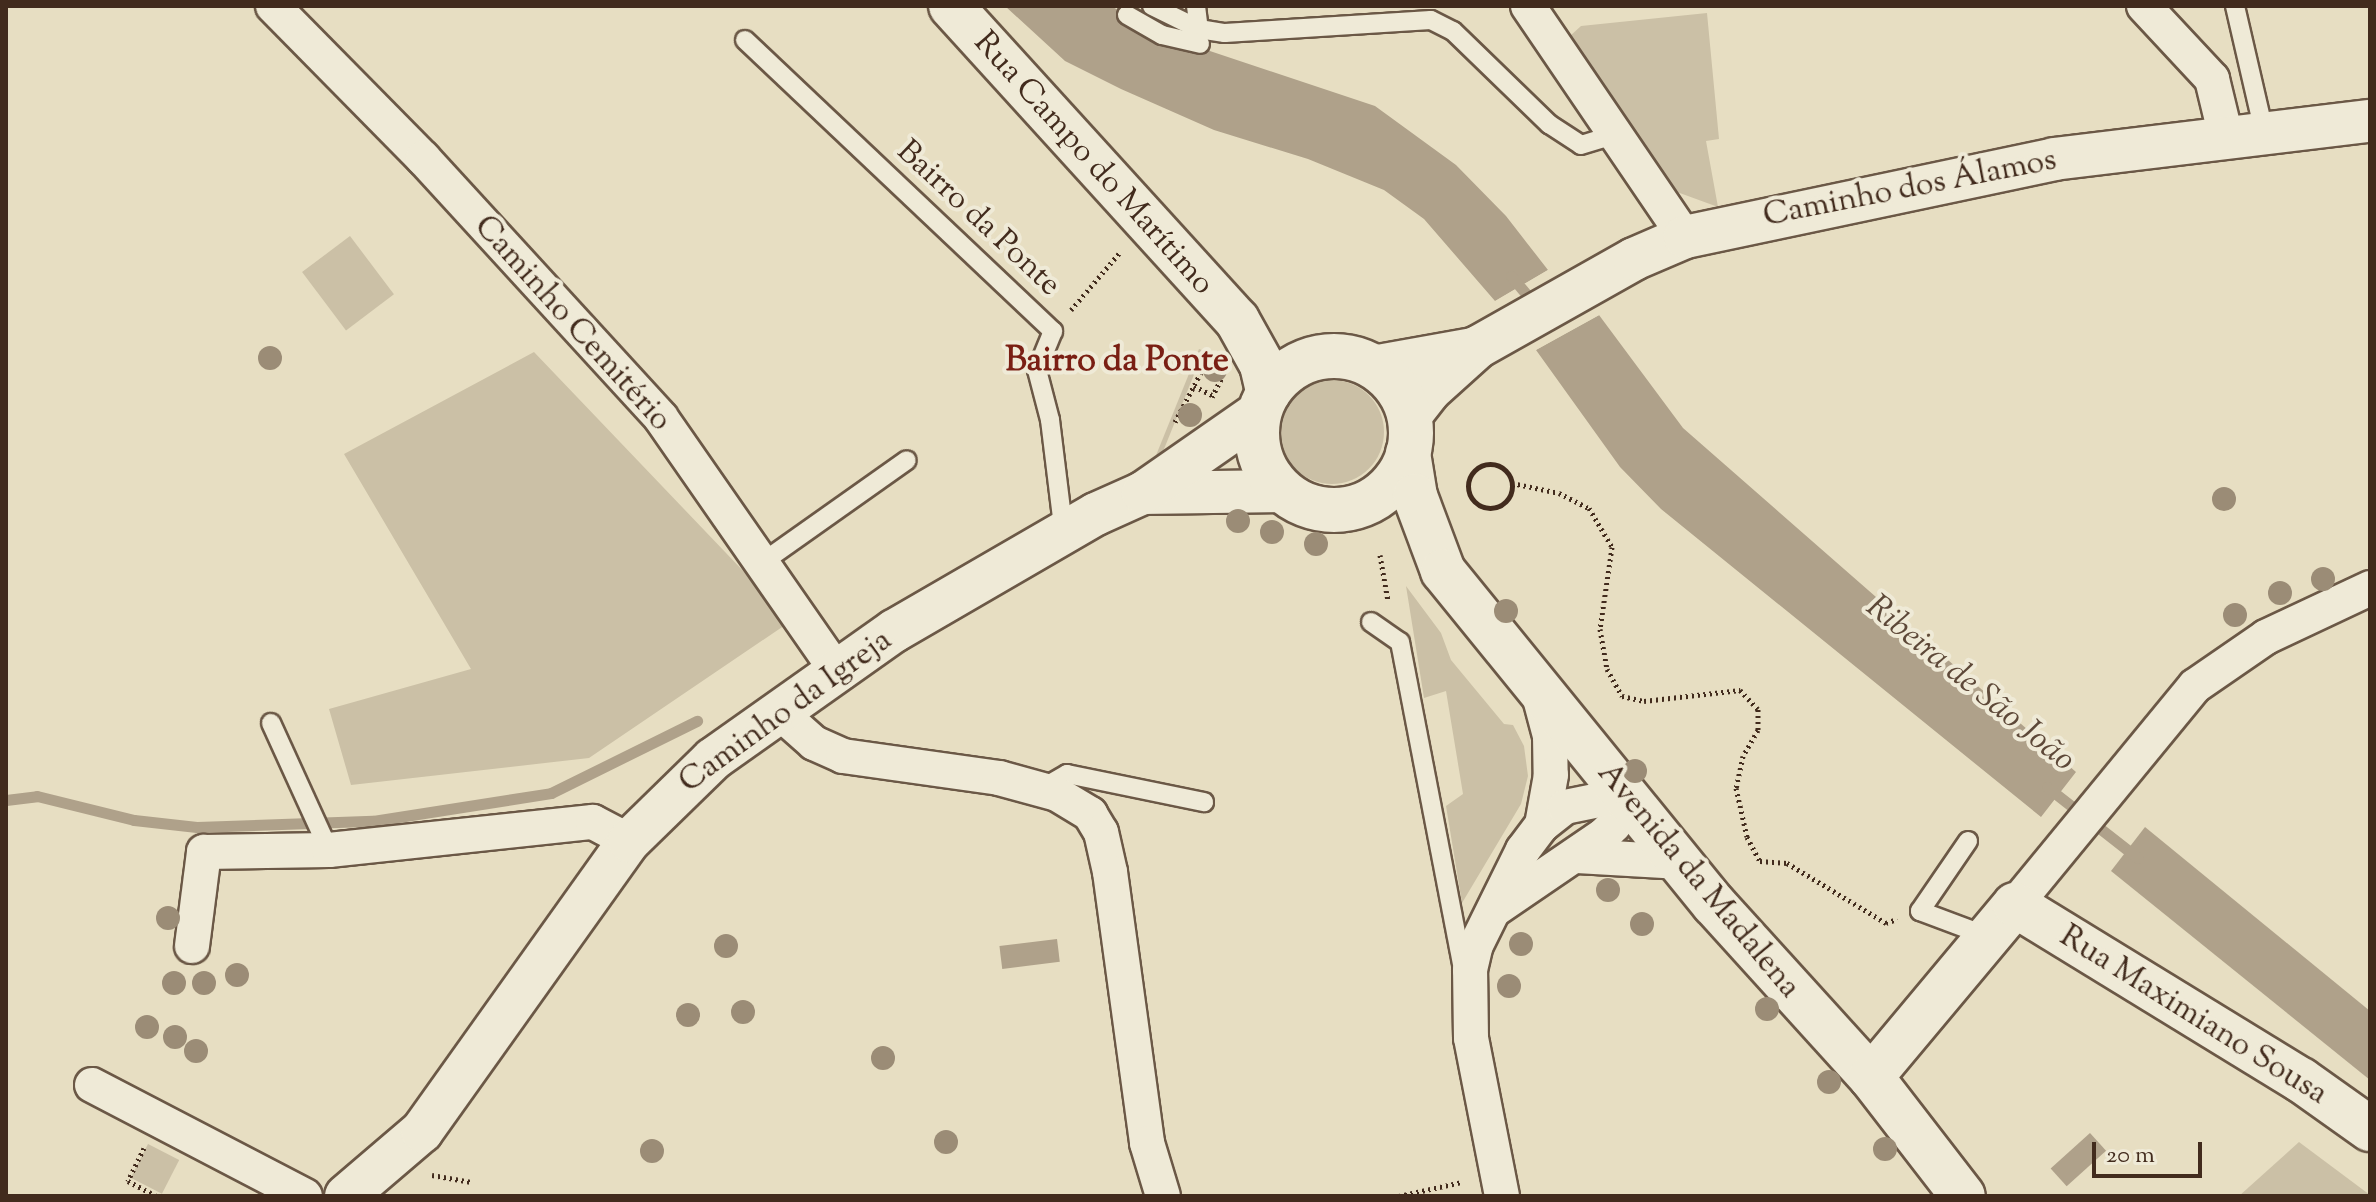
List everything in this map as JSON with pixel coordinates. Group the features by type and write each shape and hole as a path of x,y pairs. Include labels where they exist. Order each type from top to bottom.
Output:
{"main road":[{"name":"Rua Campo do Marítimo","path":"951,6 1226,334 1262,365 1263,402"},
{"name":"Rua Campo do Marítimo","path":"1226,334 1323,356"},
{"path":"1323,356 1349,357 1373,367 1403,398 1408,435 1386,489 1349,508 1303,504 1283,491 1265,469 1257,442 1263,402 1291,368 1323,356"},
{"name":"Avenida da Madalena","path":"1408,435 1415,496 1437,563"},
{"name":"Avenida da Madalena","path":"1349,508 1387,527 1437,563 1624,795 1786,988 1871,1077 1963,1196"},
{"path":"1871,1077 2001,921"},
{"name":"Rua Maximiano Sousa","path":"2001,921 2301,1080 2370,1129"}],"street":[{"name":"Caminho Cemitério","path":"273,6 423,158 661,418 836,670"},
{"path":"1528,6 1685,237"},
{"path":"2144,6 2212,79 2246,138"},
{"name":"Caminho dos Álamos","path":"1408,435 1429,391 1478,347 1622,266 1685,237 2054,159 2370,121"},
{"name":"Caminho dos Álamos","path":"1373,367 1478,347"},
{"name":"Caminho da Igreja","path":"346,1196 422,1131 629,841 713,759 836,670 971,584 1143,493 1263,402"},
{"name":"Caminho da Igreja","path":"1143,493 1283,491"},
{"path":"2001,921 2070,844 2174,707 2205,678 2266,637 2370,588"},
{"path":"1502,1196 1476,1086 1469,996 1476,945 1490,913 1542,825 1551,775 1550,736 1537,689"},
{"path":"778,711 814,743 843,756 1041,789 1083,808 1103,838 1147,1143 1163,1196"},
{"path":"1490,913 1577,856 1614,825 1624,795 1565,807 1542,825"},
{"path":"192,946 204,852 593,822 629,841"},
{"path":"1577,856 1681,862"},
{"path":"92,1085 305,1196"}],"lane":[{"path":"1152,6 1200,36"},
{"path":"1196,6 1200,36"},
{"path":"2235,6 2246,138"},
{"path":"1127,15 1162,35 1200,36 1431,20 1464,40 1549,124 1581,145 1617,134"},
{"name":"Bairro da Ponte","path":"745,40 1053,331 1037,370 1050,420 1064,534"},
{"path":"763,562 907,460"},
{"path":"1371,622 1400,642 1469,996"},
{"path":"271,723 328,844"},
{"path":"1041,789 1067,774 1204,802"},
{"path":"1968,841 1920,911 2001,921"}],"path":[{"path":"1053,331 1130,241"},
{"path":"1173,427 1226,334"},
{"path":"1194,386 1212,395"},
{"path":"1512,483 1506,502 1494,508 1475,503 1468,490 1476,469 1491,464 1505,470 1512,483 1559,493 1589,508 1612,547 1600,629 1607,669 1622,696 1644,701 1740,690 1758,709 1758,730 1743,756 1736,788 1747,837 1760,861 1787,863 1886,923 1920,911"},
{"path":"1380,555 1384,579"},
{"path":"148,1138 128,1181 156,1196"},
{"path":"446,1178 471,1182"},
{"path":"1399,1196 1462,1182"},
{"path":"127,1196 138,1196"}],"shaded area":[{"path":"1707,13 1719,139 1706,141 1718,207 1677,192 1571,45 1570,36 1581,26"},
{"path":"350,236 394,294 346,330 302,272"},
{"path":"1199,349 1204,351 1159,462 1154,460"},
{"path":"534,352 791,621 589,758 351,785 329,709 471,669 344,454"},
{"path":"1332,380 1352,384 1369,395 1380,412 1384,432 1380,452 1369,469 1352,480 1332,484 1312,480 1295,469 1284,452 1280,432 1284,412 1295,395 1312,384"},
{"path":"1406,586 1441,633 1451,660 1504,724 1513,725 1524,746 1528,776 1521,804 1462,903 1446,806 1463,794 1446,691 1424,698"},
{"path":"2299,1142 2370,1195 2370,1196 2239,1196"},
{"path":"148,1144 179,1160 162,1194 131,1178"}],"water":[{"path":"1005,6 1111,6 1162,35 1375,106 1456,165 1506,216 1548,270 1495,301 1424,219 1384,190 1308,159 1214,130 1121,89 1065,61"},
{"path":"1599,315 1683,428 2076,772 2041,817 1661,509 1620,467 1536,350"},
{"path":"2145,827 2370,1011 2370,1080 2111,871"},
{"path":"1057,939 1060,962 1002,969 999,946"},
{"path":"2090,1133 2106,1151 2067,1186 2051,1168"}],"pier":[{"path":"1552,268 1522,290 1492,303 1548,270"},
{"path":"1598,311 1603,313 1532,352 1533,347"}],"waterway":[{"path":"1511,276 1536,306"},
{"path":"6,800 37,796 134,820 197,827 373,821 551,793 697,721"},
{"name":"Ribeira de São João","path":"2047,787 2138,858"}],"district":[{"name":"Bairro da Ponte","path":"1117,362"}]}
